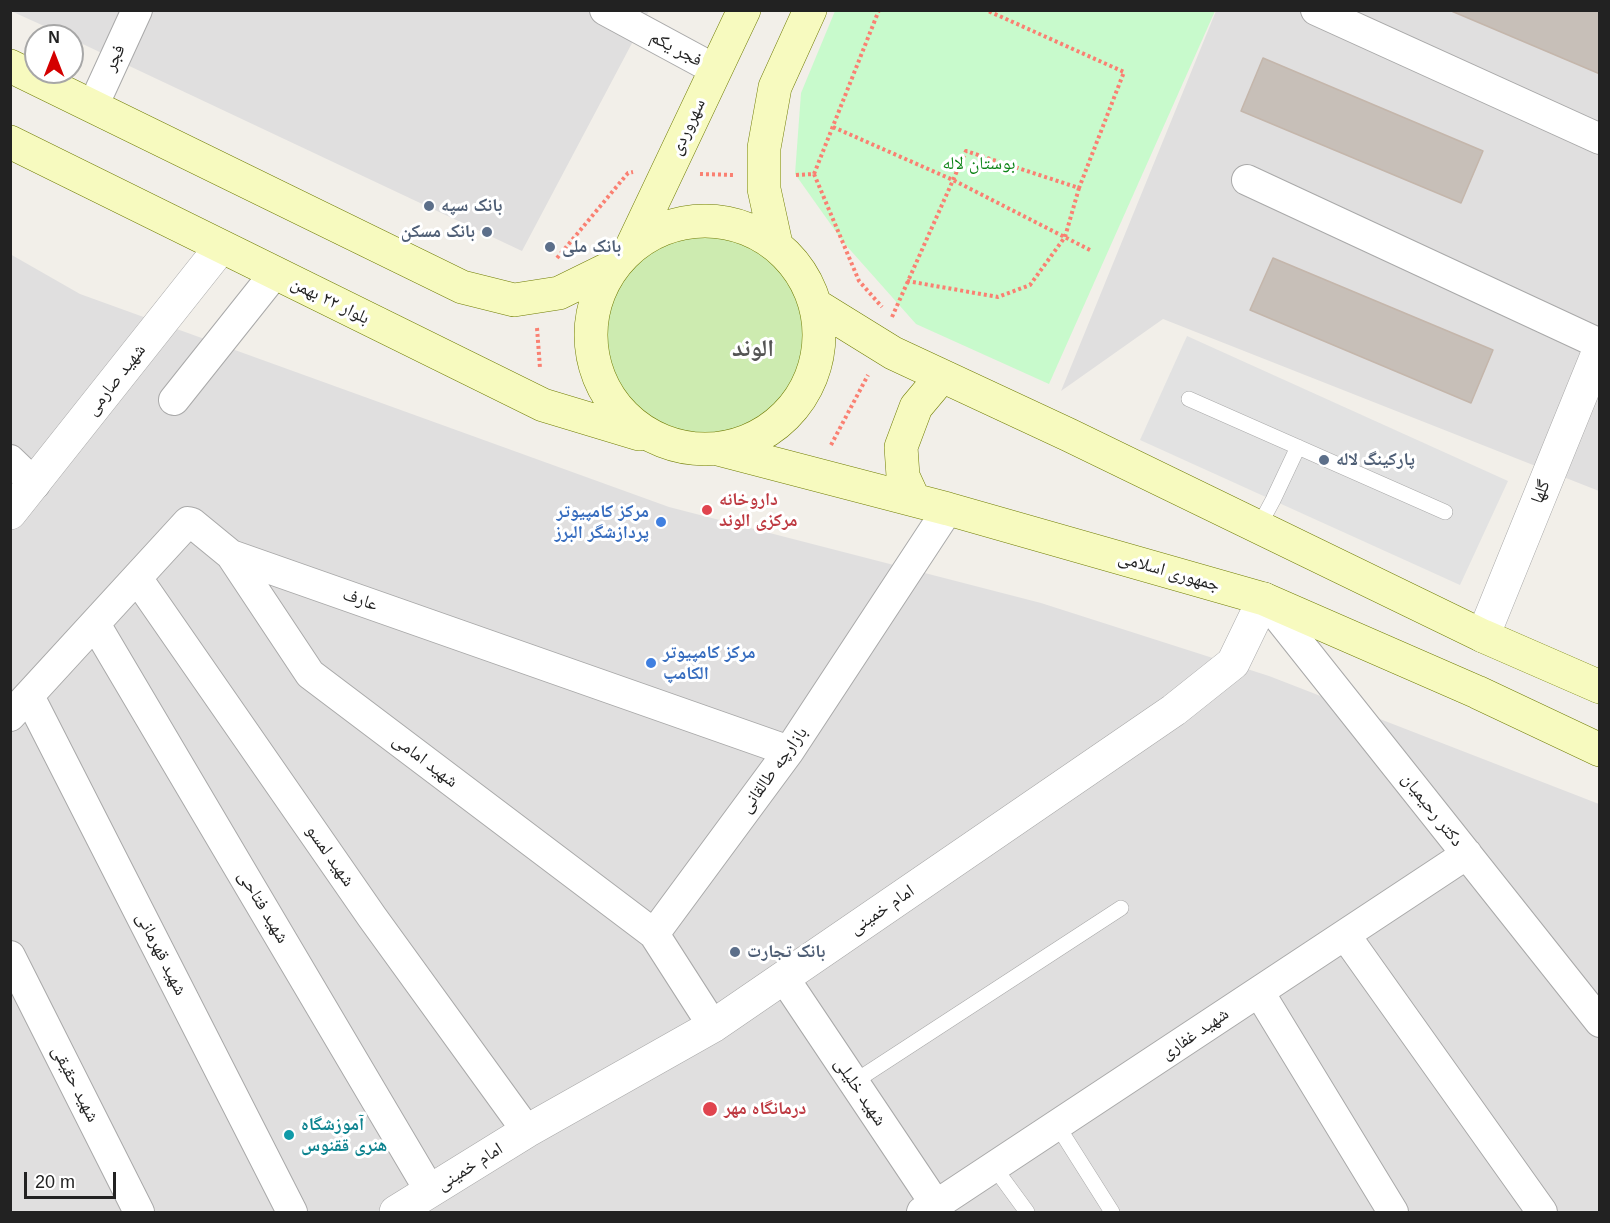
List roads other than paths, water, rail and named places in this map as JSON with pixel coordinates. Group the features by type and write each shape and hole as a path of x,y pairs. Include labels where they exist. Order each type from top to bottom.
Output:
{"main road":[{"name":"سهروردی","path":"658,440 622,415 607,396 594,367 589,330 596,297 622,256 668,172 744,10"},
{"path":"776,244 764,189 764,148 775,87 810,10"},
{"path":"10,66 462,287 514,300 559,293 672,224 713,220 748,228 776,244 801,270 817,306 820,345 811,382 787,416 760,436 718,449"},
{"name":"بلوار ۲۲ بهمن","path":"10,142 543,405 658,440 694,449 718,449"},
{"path":"817,306 887,332 942,376 1069,435 1483,636 1599,687"},
{"path":"914,500 903,476 901,447 916,407 942,376"},
{"name":"جمهوری اسلامی","path":"718,449 948,509 1264,599 1477,692 1599,750"}],"street":[{"name":"فجر","path":"93,106 137,10"},
{"name":"فجر یکم","path":"605,10 716,70"},
{"path":"1316,10 1599,139"},
{"path":"1247,180 1599,346"},
{"name":"شهید صارمی","path":"10,513 221,247"},
{"path":"174,400 275,273"},
{"name":"گلها","path":"1483,636 1599,346"},
{"path":"10,460 35,484"},
{"name":"بازارچه طالقانی","path":"654,934 789,751 948,509"},
{"name":"عارف","path":"20,706 188,522 231,555 789,751"},
{"name":"شهید امامی","path":"231,555 310,674 654,934"},
{"name":"شهید لمسو","path":"137,579 372,916 526,1131"},
{"name":"دکتر رحیمیان","path":"1264,599 1599,1022"},
{"name":"امام خمینی","path":"396,1212 526,1131 713,1026 1174,710 1233,663 1264,599"},
{"name":"شهید فتاحی","path":"95,624 430,1191"},
{"name":"شهید قهرمانی","path":"20,706 292,1212"},
{"name":"شهید غفاری","path":"929,1209 1467,854"},
{"path":"654,934 713,1026"},
{"path":"1345,935 1542,1212"},
{"name":"شهید حقیقی","path":"10,956 139,1212"},
{"name":"شهید خلیلی","path":"784,978 854,1082 929,1209"},
{"path":"1259,992 1393,1212"}],"lane":[{"path":"1189,399 1445,512"},
{"path":"1258,528 1274,500 1298,447"},
{"path":"854,1082 1121,908"},
{"path":"1057,1125 1112,1212"},
{"path":"994,1167 1027,1212"}],"place":[{"name":"بانک سپه","path":"429,206"},
{"name":"بانک مسکن","path":"487,232"},
{"name":"بانک ملی","path":"550,247"},
{"name":"پارکینگ لاله","path":"1324,460"},
{"name":"داروخانه مرکزی الوند","path":"707,510"},
{"name":"مرکز کامپیوتر پردازشگر البرز","path":"661,522"},
{"name":"مرکز کامپیوتر الکامپ","path":"651,663"},
{"name":"بانک تجارت","path":"735,952"},
{"name":"درمانگاه مهر","path":"710,1109"},
{"name":"آموزشگاه هنری ققنوس","path":"289,1135"}],"district":[{"name":"الوند","path":"753,349"}],"park label":[{"name":"بوستان لاله","path":"979,164"}]}
